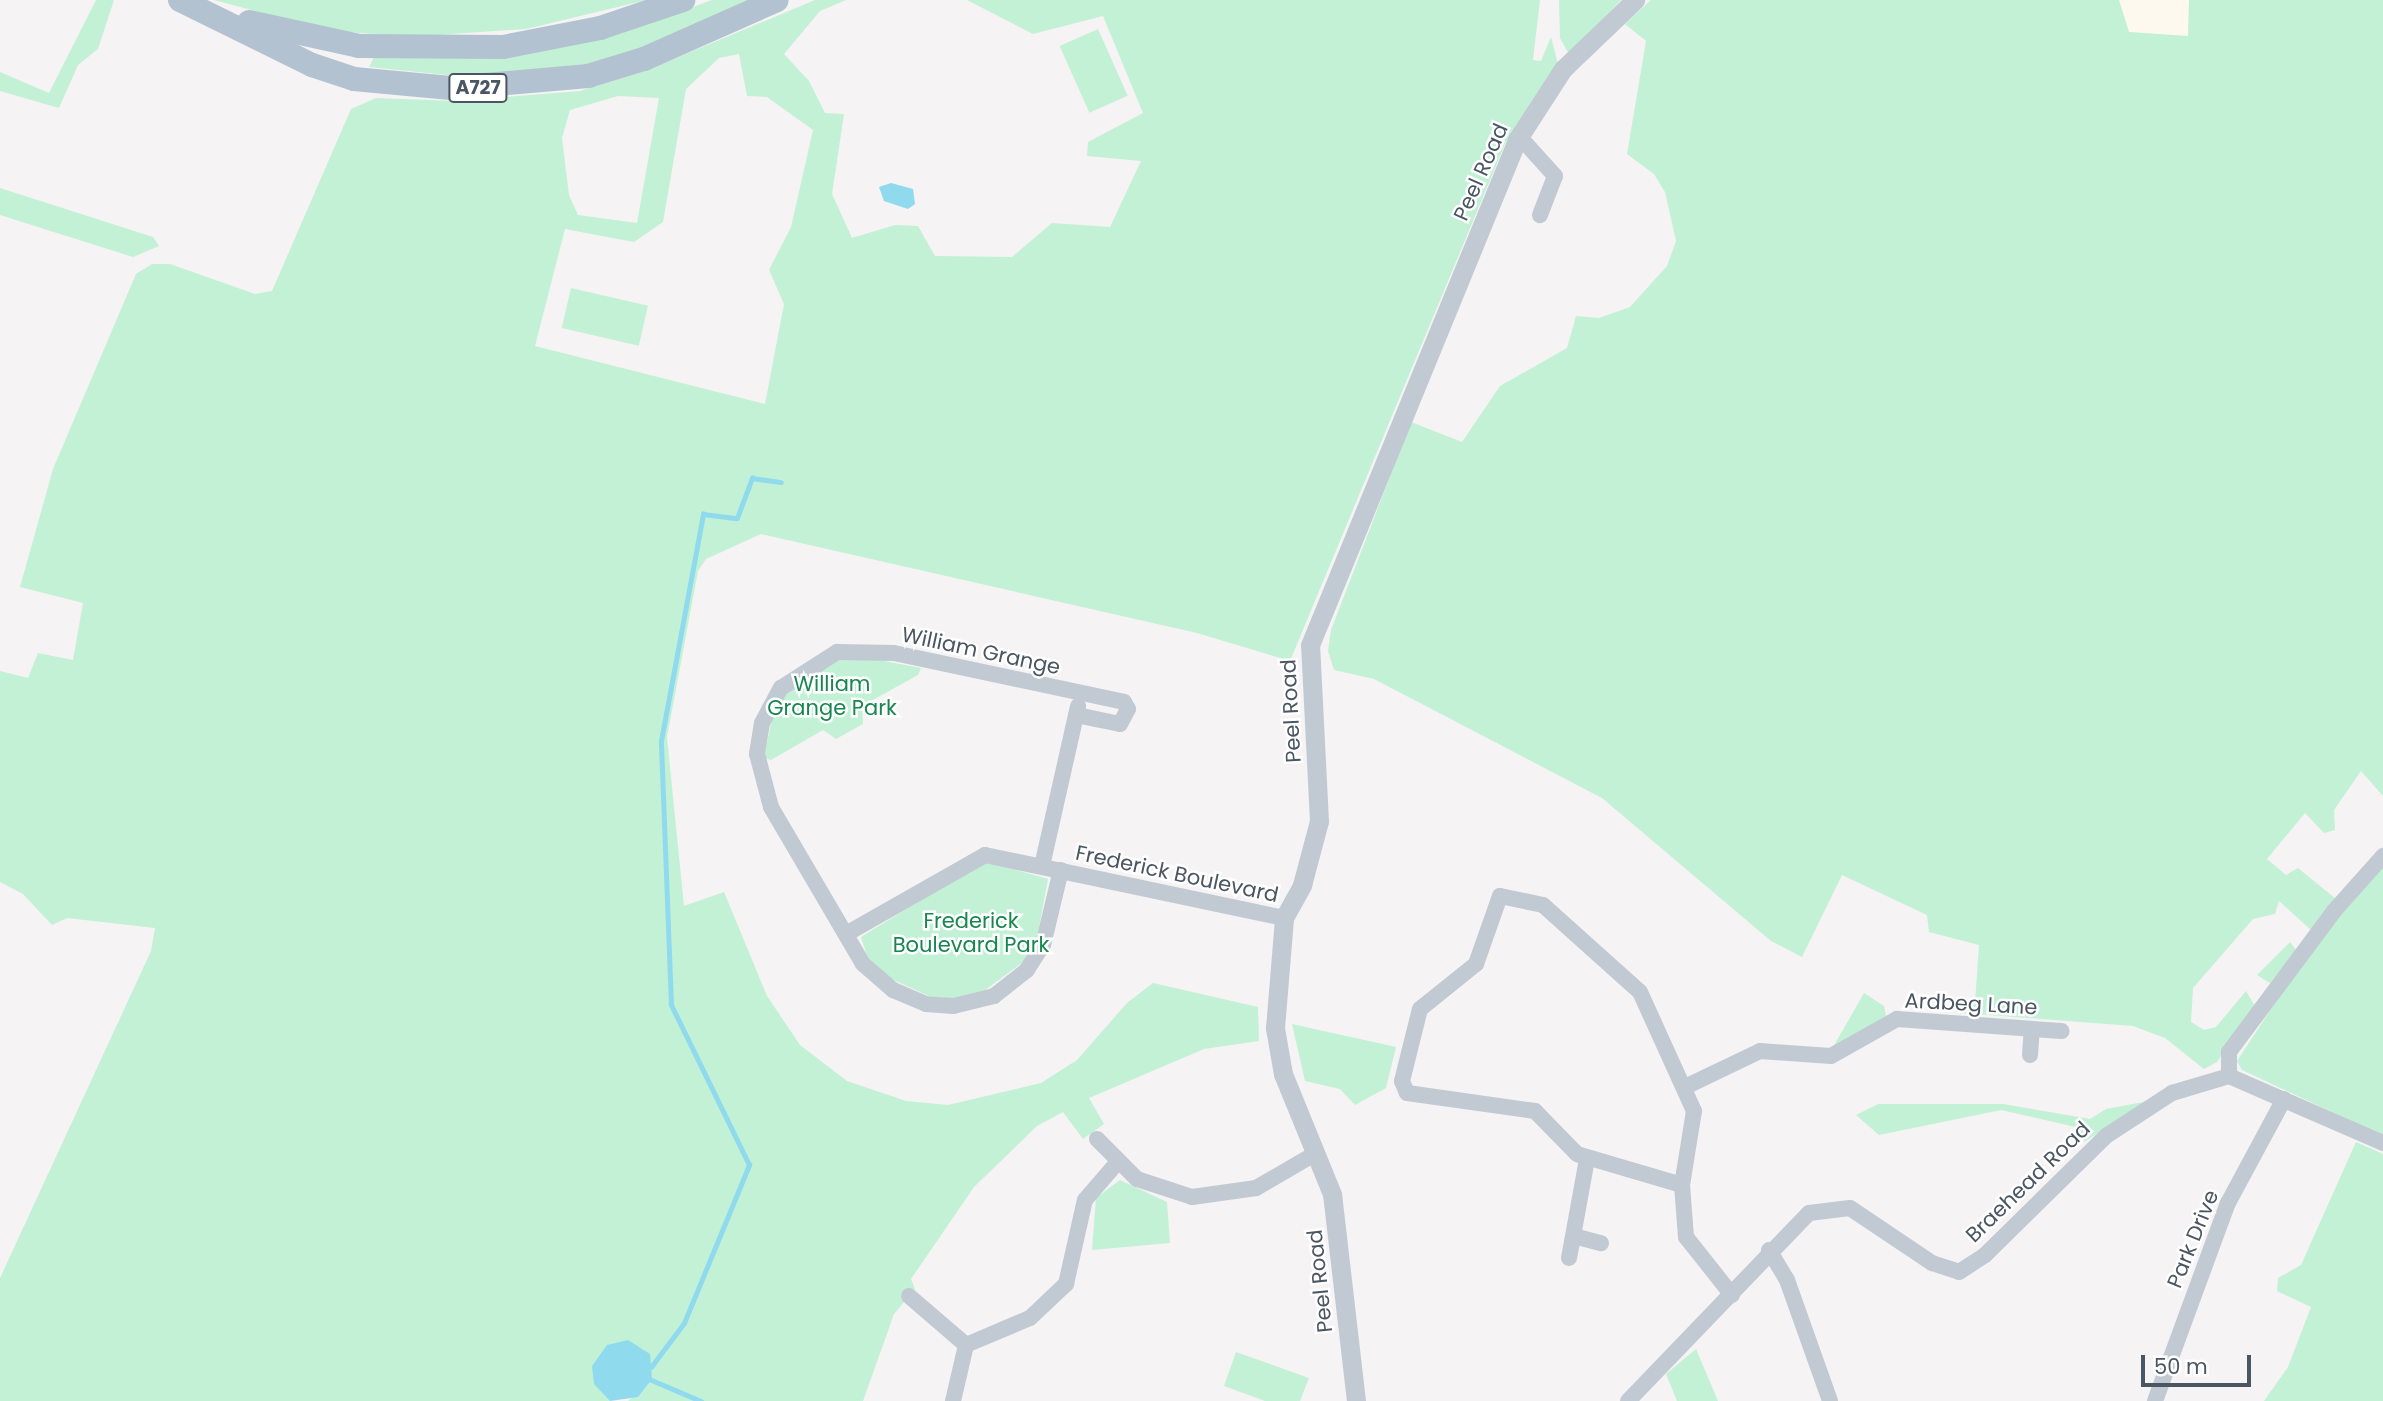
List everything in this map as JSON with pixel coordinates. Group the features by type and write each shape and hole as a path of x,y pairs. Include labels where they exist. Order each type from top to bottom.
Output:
{"main road":[{"name":"A727","path":"181,0 280,32 359,46 503,47 600,28 683,0"},
{"name":"A727","path":"181,0 312,65 354,79 452,88 556,82 636,62 777,0"},
{"path":"354,79 359,46"}],"street":[{"name":"Peel Road","path":"1356,1401 1332,1194 1313,1155 1277,1052 1284,918 1302,885 1318,821 1310,645 1318,619 1519,136 1563,69 1635,0"},
{"path":"1519,136 1555,176 1539,215"},
{"name":"William Grange","path":"846,934 764,790 759,733 781,688 825,655 855,650 894,653 1124,702 1128,709 1120,724 1076,715"},
{"name":"William Grange","path":"1042,866 1080,693"},
{"name":"Frederick Boulevard","path":"1061,870 1038,957 995,996 953,1006 902,994 863,964 846,934 980,856 1042,866 1061,870 1284,918"},
{"path":"2383,856 2334,911 2229,1052 2229,1076 2383,1143"},
{"path":"1682,1185 1587,1159 1535,1111 1421,1099 1402,1081 1420,1009 1476,964 1500,896 1543,905 1630,977 1685,1087 1694,1133 1682,1185 1686,1237 1732,1296"},
{"name":"Ardbeg Lane","path":"1685,1087 1760,1051 1831,1056 1897,1019 2062,1031"},
{"path":"2030,1055 2032,1030"},
{"name":"Braehead Road","path":"1628,1401 1732,1296 1769,1250 1809,1213 1840,1206 1932,1263 1959,1272 1985,1255 2106,1136 2172,1093 2229,1076"},
{"name":"Park Drive","path":"2155,1401 2228,1203 2284,1099"},
{"path":"1097,1139 1116,1164 1176,1194 1216,1197 1256,1188 1313,1155"},
{"path":"1569,1258 1587,1159"},
{"path":"966,1345 1030,1318 1059,1294 1073,1273 1085,1200 1116,1164"},
{"path":"1574,1236 1601,1243"},
{"path":"1769,1250 1787,1280 1830,1401"},
{"path":"909,1296 966,1345"},
{"path":"953,1401 966,1345"}],"shaded area":[{"path":"2119,0 2189,0 2188,36 2129,32"}],"green space":[{"path":"96,0 114,0 98,49 78,65 59,108 0,91 0,72 49,93"},
{"path":"214,0 647,0 526,29 407,37 326,30"},
{"path":"712,0 763,0 601,66 496,80 369,67 374,57 685,10"},
{"path":"815,0 846,0 820,11 784,54 809,81 825,113 844,114 832,194 852,238 895,225 918,226 935,256 1012,257 1052,223 1110,227 1141,161 1087,156 1088,142 1143,113 1103,16 1033,34 967,0 1540,0 1533,60 1541,61 1551,37 1558,64 1505,144 1290,661 1197,633 761,534 706,559 698,571 667,737 684,906 724,892 767,996 800,1045 847,1081 906,1101 948,1105 1041,1083 1077,1060 1127,1003 1153,983 1258,1007 1259,1041 1204,1049 1089,1098 1104,1124 1083,1139 1063,1112 1037,1126 974,1187 911,1279 915,1289 894,1314 863,1401 628,1401 652,1379 607,1345 610,1401 0,1401 0,1278 151,951 155,928 67,918 52,925 23,894 0,882 0,671 28,678 38,653 73,660 83,603 20,587 53,469 136,274 152,264 170,264 255,294 272,291 351,109 376,98 454,101 580,91 645,71","holes":["739,54 747,96 767,97 813,130 791,227 769,270 784,304 765,404 535,346 565,229 634,242 663,222 686,89 719,58","618,96 659,98 637,223 578,215 569,195 562,138 570,110"]},
{"path":"1559,0 1621,0 1569,54 1560,38"},
{"path":"1651,0 2119,0 2129,32 2188,36 2189,0 2383,0 2383,796 2361,771 2334,810 2335,830 2324,833 2305,813 2267,859 2286,875 2298,868 2336,899 2312,931 2279,901 2275,914 2253,919 2193,988 2191,1022 2204,1030 2216,1027 2246,991 2255,1006 2217,1062 2204,1069 2165,1038 2133,1026 1962,1013 1975,1003 1979,945 1929,932 1927,915 1842,875 1802,957 1771,941 1602,798 1374,679 1334,670 1328,651 1331,630 1411,422 1462,442 1500,386 1567,348 1576,316 1599,318 1630,307 1667,266 1676,241 1665,192 1654,174 1627,154 1646,41 1625,24"},
{"path":"1098,29 1128,96 1089,113 1060,46"},
{"path":"0,188 153,237 159,246 133,257 0,215"},
{"path":"571,288 648,306 639,346 562,328"},
{"name":"William Grange Park","path":"853,655 921,668 918,675 862,706 863,724 836,739 823,730 771,760 764,758 772,718 785,695 816,669"},
{"name":"Frederick Boulevard Park","path":"984,861 1048,879 1034,954 985,990 940,1001 887,977 867,956 861,937"},
{"path":"2383,863 2383,1136 2242,1070 2237,1061 2319,936"},
{"path":"2290,942 2297,951 2270,983 2257,975"},
{"path":"1864,993 1884,1006 1886,1016 1832,1049"},
{"path":"1292,1024 1396,1047 1386,1088 1355,1105 1340,1089 1305,1081"},
{"path":"2149,1101 2084,1142 2080,1128 2001,1110 1879,1135 1856,1115 1878,1104 2003,1104 2090,1119 2106,1109"},
{"path":"2356,1142 2383,1154 2383,1401 2264,1401 2288,1367 2311,1307 2277,1291 2278,1278 2301,1265"},
{"path":"1120,1180 1167,1202 1170,1243 1092,1250 1096,1198"},
{"path":"1696,1349 1718,1401 1677,1401 1666,1374"},
{"path":"1236,1352 1309,1378 1300,1401 1265,1401 1224,1386"}],"water":[{"path":"891,183 913,189 915,204 908,209 884,201 879,187"},
{"path":"628,1340 650,1354 652,1379 638,1397 610,1401 594,1384 592,1366 607,1345"}],"waterway":[{"path":"651,1367 684,1323 749,1165 671,1005 661,741 703,514 737,518 752,478 781,482"},
{"path":"647,1378 701,1401"}]}
